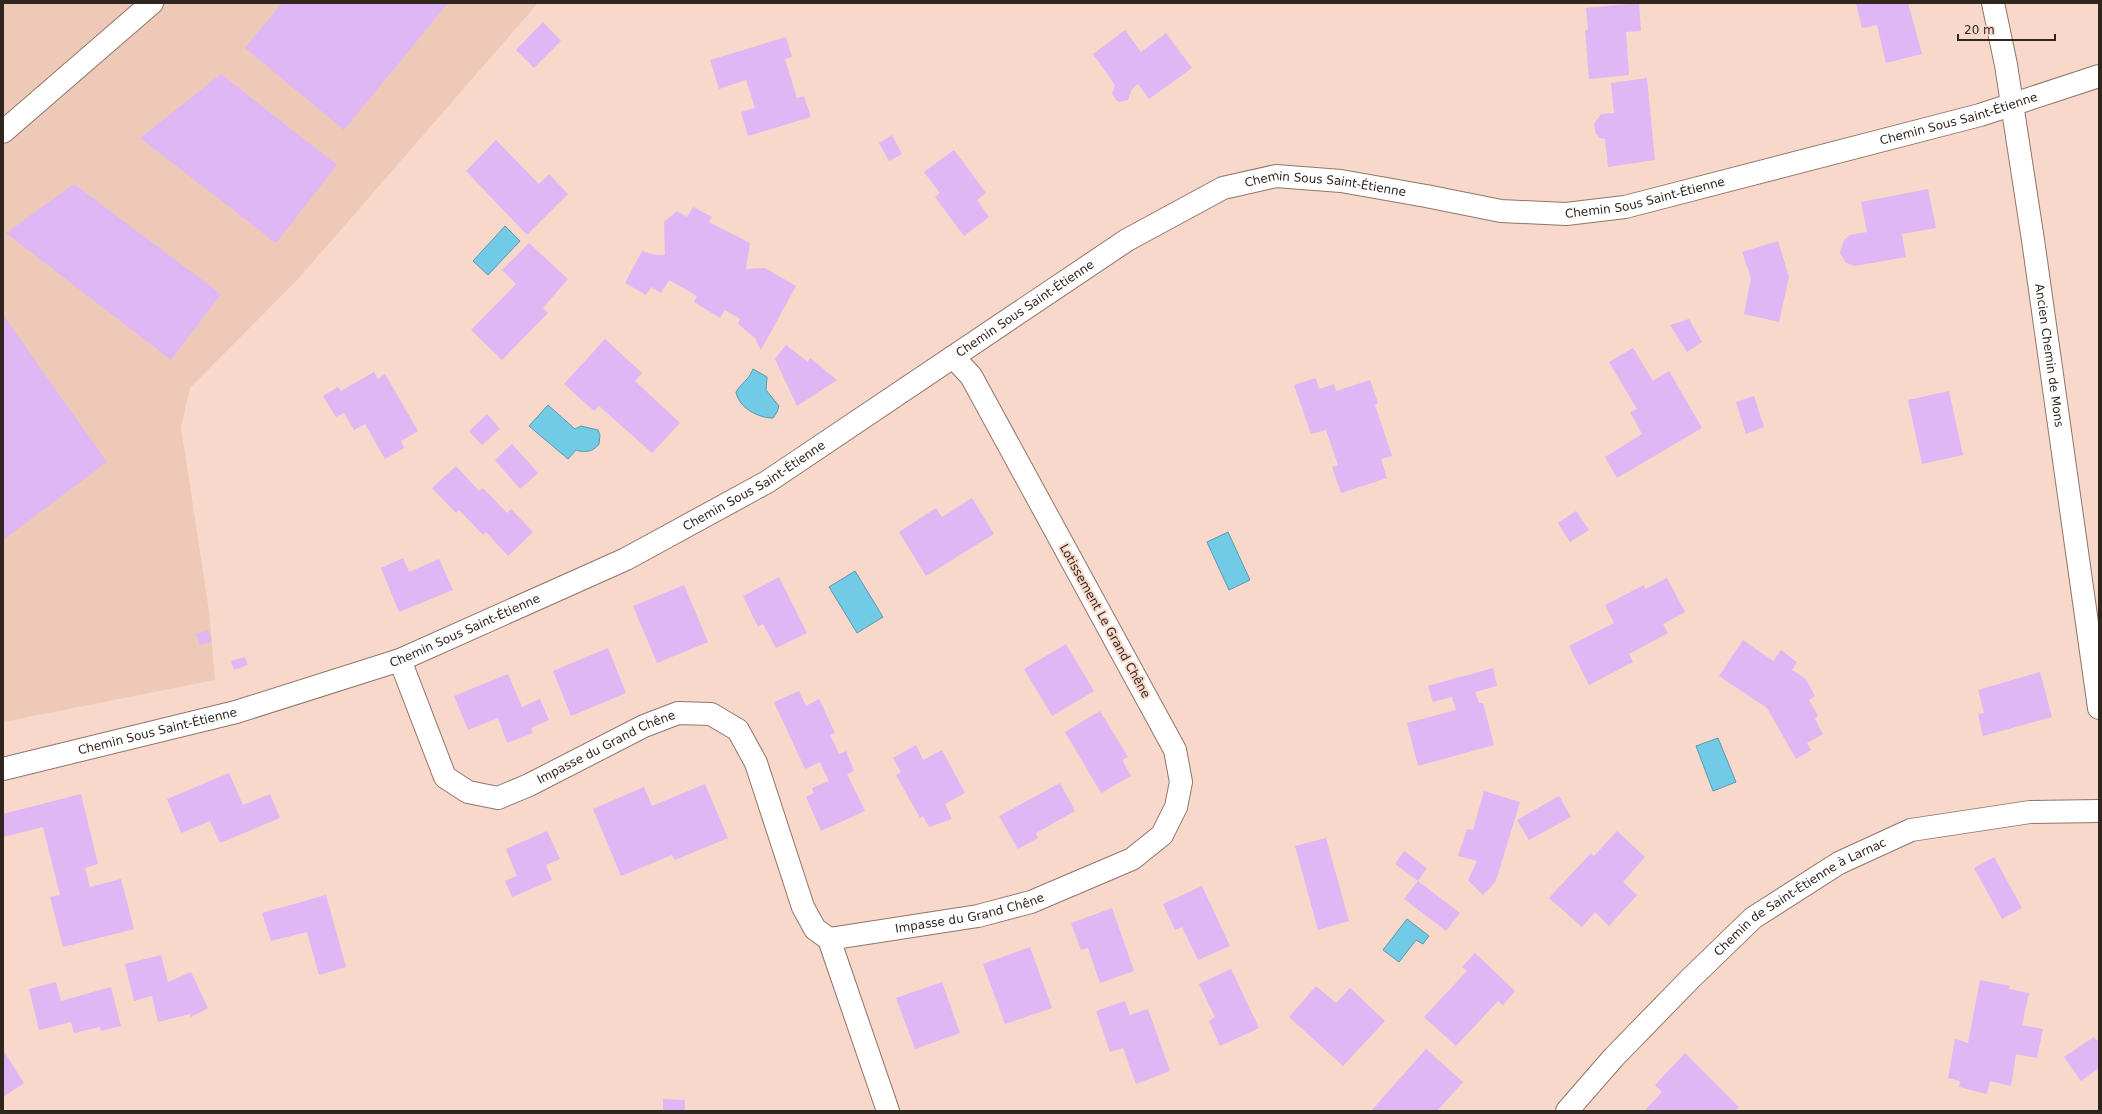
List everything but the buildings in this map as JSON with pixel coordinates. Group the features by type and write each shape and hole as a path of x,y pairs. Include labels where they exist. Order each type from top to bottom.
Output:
{"street":[{"path":"3,132 152,3"},
{"name":"Ancien Chemin de Mons","path":"1993,3 2006,65 2033,240 2099,708"},
{"name":"Chemin Sous Saint-Étienne","path":"3,769 236,712 400,660 626,559 767,482 1127,240 1223,188 1276,176 1341,181 1426,196 1501,212 1566,214 1625,207 1980,115 2099,76"},
{"name":"Lotissement Le Grand Chêne","path":"953,357 971,376 1175,750 1181,782 1176,807 1162,835 1132,859 1105,872"},
{"name":"Impasse du Grand Chêne","path":"400,660 445,777 468,792 498,798 529,785 644,726 678,713 710,714 738,730 756,763 803,907 815,929 829,939 978,916 1032,902 1105,872"},
{"name":"Chemin de Saint-Étienne à Larnac","path":"1567,1111 1614,1057 1690,979 1753,918 1839,863 1911,830 2030,812 2099,811"},
{"path":"829,939 888,1111"}],"shaded area":[{"path":"3,3 538,3 299,278 190,388 181,427 209,611 215,680 3,722"}],"water":[{"path":"505,226 520,241 488,275 473,261"},
{"path":"753,369 767,377 766,390 779,406 773,418 767,418 755,414 745,407 738,398 736,392"},
{"path":"548,405 575,429 581,426 598,430 600,435 599,444 594,449 589,451 576,450 568,459 529,426"},
{"path":"1228,532 1250,580 1229,590 1207,542"},
{"path":"855,571 883,617 857,633 829,587"},
{"path":"1718,738 1736,782 1713,791 1696,746"},
{"path":"1407,919 1429,936 1423,944 1416,940 1399,962 1383,950"}]}
